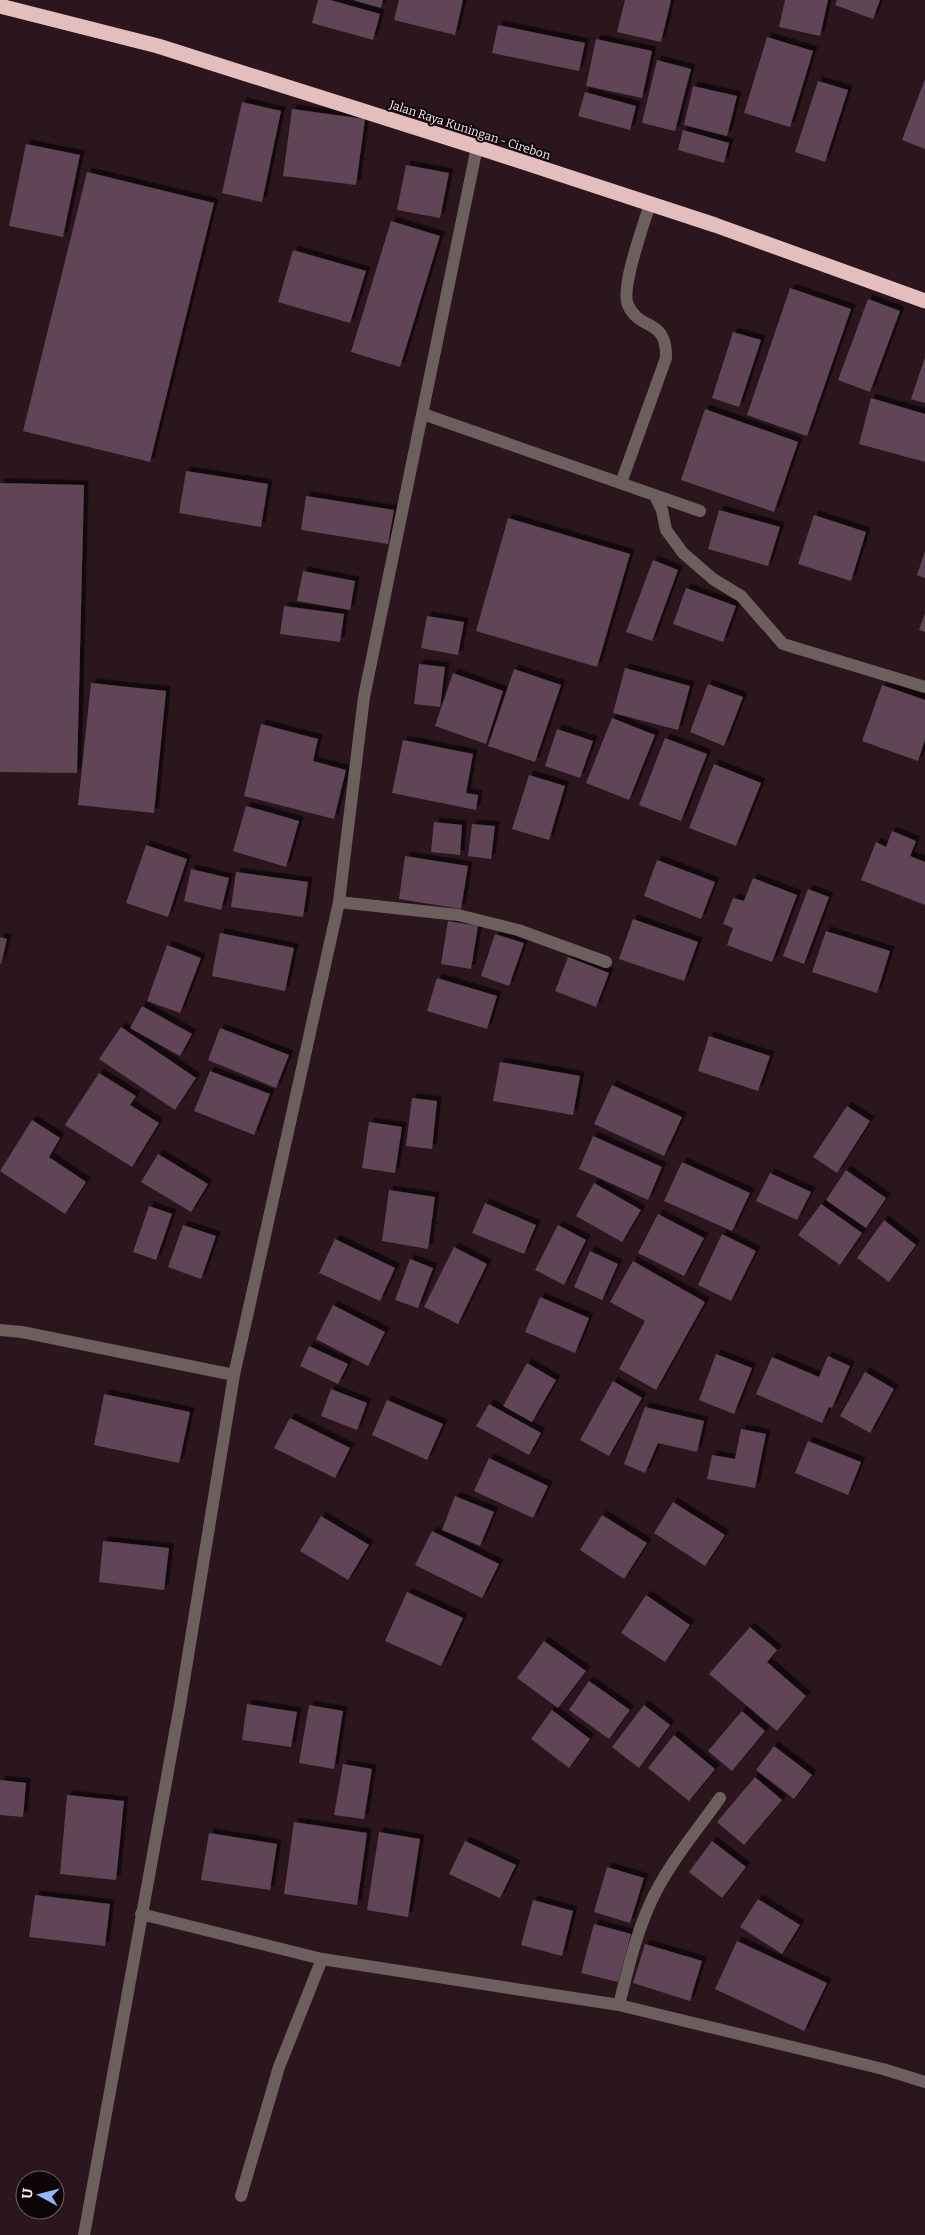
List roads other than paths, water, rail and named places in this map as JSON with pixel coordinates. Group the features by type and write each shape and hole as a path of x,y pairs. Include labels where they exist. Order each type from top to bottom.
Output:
{"highway":[{"name":"Jalan Raya Kuningan - Cirebon","path":"0,6 158,46 477,147 715,225 925,301"}],"street":[{"path":"84,2235 180,1706 234,1375 339,902 364,697 477,147"},
{"path":"621,483 666,358 666,344 663,334 633,314 627,304 626,287 650,204"},
{"path":"423,414 700,511"},
{"path":"655,496 662,510 666,530 683,552 713,579 741,596 783,644 925,687"},
{"path":"339,902 458,915 518,930 606,962"},
{"path":"0,1330 22,1332 234,1375"},
{"path":"619,2005 635,1943 649,1906 667,1872 720,1798"},
{"path":"141,1914 322,1960 619,2005 883,2069 925,2082"},
{"path":"241,2196 279,2067 322,1960"}]}
